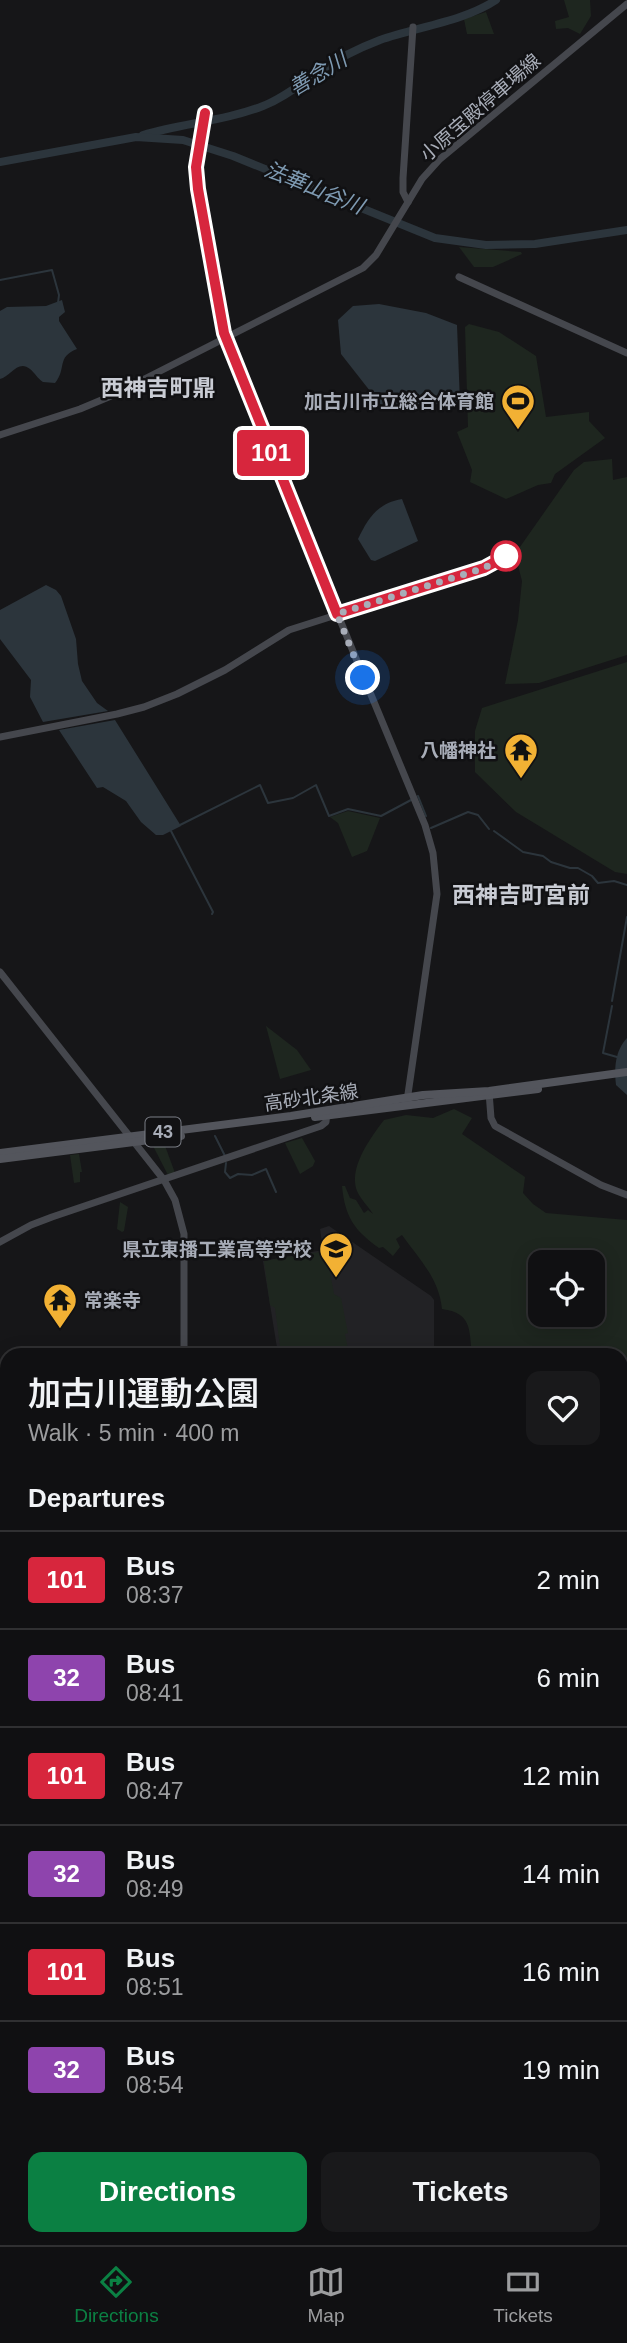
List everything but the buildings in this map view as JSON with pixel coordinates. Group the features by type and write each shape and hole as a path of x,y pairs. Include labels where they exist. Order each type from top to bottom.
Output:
{"main road":[{"name":"高砂北条線","path":"0,1159 407,1101 609,1077 627,1072"},
{"name":"高砂北条線","path":"609,1077 627,1078"},
{"name":"高砂北条線","path":"0,1153 131,1139"}],"street":[{"name":"小原宝殿停車場線","path":"0,435 101,400 363,268 376,255 422,179 440,159 627,4"},
{"path":"408,202 403,192 403,178 412,30"},
{"path":"204,118 196,167 198,189 226,338 425,826 433,853 437,894 407,1101"},
{"path":"459,277 627,353"},
{"path":"0,737 117,714 144,706 177,694 225,670 289,630 476,571 506,556"},
{"path":"0,972 164,1180 175,1200 184,1234 184,1348"},
{"path":"489,1093 491,1118 495,1126 601,1185 627,1195"},
{"path":"0,1242 41,1221 325,1124 326,1113"}],"shaded area":[{"path":"564,0 590,0 591,16 580,34 568,28 556,29 555,21 569,17"},
{"path":"486,12 494,34 467,34 464,19"},
{"path":"459,247 522,254 493,267 474,267"},
{"path":"62,300 65,312 59,317 59,321 77,349 66,356 59,378 55,383 43,382 30,369 22,366 0,379 0,311 7,307 46,306"},
{"path":"379,304 426,313 457,325 460,403 381,405 341,354 338,320 353,306"},
{"name":"加古川市立総合体育館","path":"469,324 499,332 536,356 546,417 589,412 589,421 605,438 555,474 551,483 538,485 506,499 470,482 472,470 457,432 468,427 465,327"},
{"path":"612,459 613,480 627,477 627,655 539,683 505,684 518,620 522,581 515,554 574,470 584,462"},
{"path":"402,499 418,541 375,561 371,560 358,539 362,531 380,508"},
{"path":"46,585 61,596 76,639 82,681 97,703 108,711 43,722 30,697 31,680 0,639 0,610"},
{"path":"627,662 627,874 615,872 516,812 475,772 475,731 482,708"},
{"path":"115,720 181,826 163,835 156,835 141,822 126,801 103,787 97,788 59,730"},
{"path":"348,811 380,818 367,851 352,857 338,823 330,817"},
{"path":"266,1026 297,1050 311,1070 280,1079"},
{"path":"627,1038 627,1095 616,1085 615,1072 618,1054"},
{"path":"454,1109 472,1118 462,1134 525,1177 523,1193 546,1213 627,1220 627,1348 471,1348 464,1318 442,1309 433,1278 402,1235 396,1239 400,1247 393,1256 363,1235 348,1214 342,1186 345,1186 350,1198 356,1200 364,1213 368,1210 373,1214 357,1191 356,1173 362,1153 384,1120 406,1115 433,1118"},
{"path":"302,1138 315,1161 313,1166 300,1174 285,1143"},
{"path":"164,1143 175,1173 168,1175 152,1144"},
{"path":"79,1154 82,1172 80,1182 74,1183 70,1155"},
{"path":"120,1202 128,1207 122,1232 117,1229"},
{"name":"県立東播工業高等学校","path":"329,1226 431,1296 434,1300 434,1348 277,1348 263,1261 323,1250 320,1229"},
{"path":"326,1251 334,1294 341,1298 348,1333 345,1334 348,1348 280,1348 275,1308 270,1305 264,1261"}],"waterway":[{"name":"善念川","path":"143,135 234,115 271,103 333,63 364,47 394,35 470,13 496,0"},
{"name":"法華山谷川","path":"0,162 136,137 183,140 233,156 435,238 486,245 535,244 627,230"},
{"path":"0,280 52,270 59,295 58,303"},
{"path":"180,825 260,785 268,803 293,798 316,785 329,816 348,809 381,816 411,800"},
{"path":"418,796 426,816"},
{"path":"431,828 468,812 478,815 489,829"},
{"path":"171,831 212,914"},
{"path":"494,831 523,852 543,856 551,862 570,868 578,868 598,883 614,881 627,885"},
{"path":"612,1001 627,917"},
{"path":"612,1006 603,1053 617,1057"},
{"path":"215,1136 225,1156"},
{"path":"226,1163 225,1172 230,1178 238,1174 252,1175 266,1169 276,1192"}],"bus line":[{"name":"101","path":"205,113 196,167 224,333 337,614 484,568 506,556"}],"place":[{"name":"加古川市立総合体育館","path":"518,431"},
{"name":"八幡神社","path":"521,780"},
{"name":"県立東播工業高等学校","path":"336,1279"},
{"name":"常楽寺","path":"60,1330"}],"district":[{"name":"西神吉町鼎","path":"158,388"},
{"name":"西神吉町宮前","path":"521,895"}],"route":[{"path":"363,678 337,614 484,568 506,556"}]}
